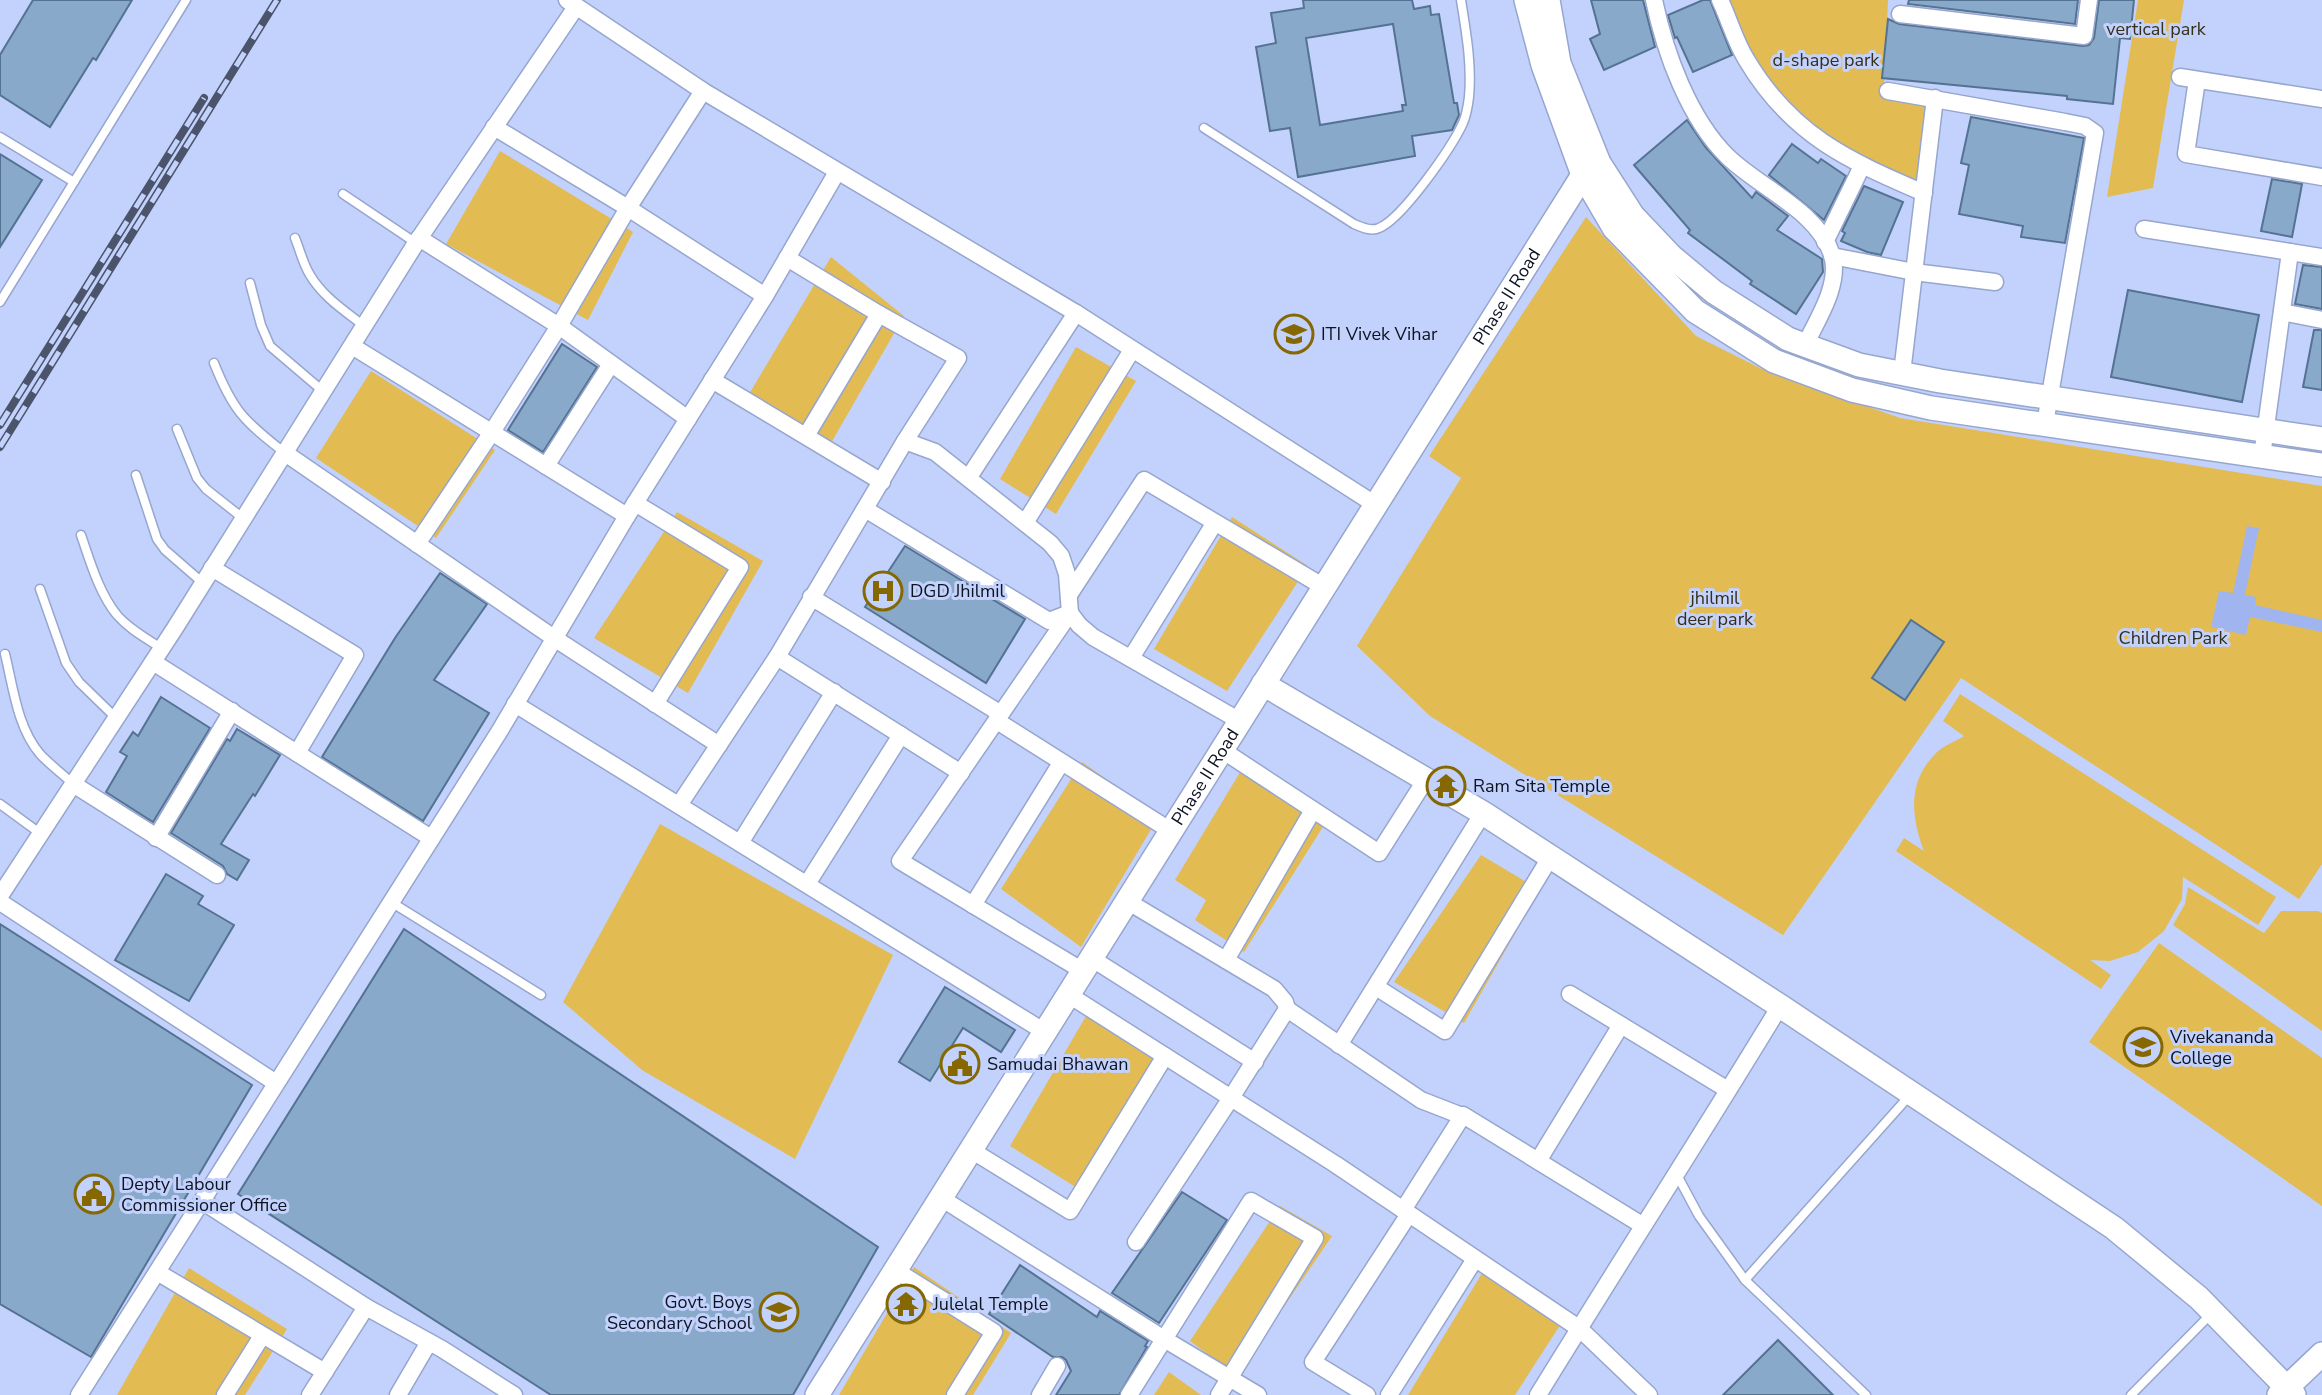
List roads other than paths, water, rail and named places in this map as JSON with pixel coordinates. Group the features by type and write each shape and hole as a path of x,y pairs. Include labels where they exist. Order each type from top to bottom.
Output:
{"street":[{"path":"1526,0 1543,65 1591,169 1614,228 1695,311 1774,361 1852,390 1931,408 2322,465"},
{"path":"1549,0 1559,63 1591,169 1671,256 1714,292 1788,339 1859,365 2049,398 2322,439"},
{"path":"1654,0 1666,49 1687,96 1710,136 1729,158 1806,217 1817,228 1829,249 1833,277 1828,296 1805,345"},
{"path":"1720,0 1746,59 1801,127 1832,150 1924,193"},
{"path":"1900,14 2084,36 2089,0"},
{"path":"276,1083 0,899 571,3 703,91 1076,313 1376,505"},
{"path":"2180,78 2322,99"},
{"path":"2197,80 2186,155 2322,177"},
{"path":"417,544 559,326 628,208 703,91"},
{"path":"1888,91 2085,126 2095,133 2045,425"},
{"path":"1902,373 1935,98"},
{"path":"494,127 628,208 765,296"},
{"path":"1829,249 1862,166"},
{"name":"Phase II Road","path":"817,1395 1324,587 1591,169"},
{"path":"79,1395 515,705 631,509 765,296 837,172"},
{"path":"2144,229 2322,257"},
{"path":"417,241 559,326 688,419"},
{"path":"1829,249 1914,272 1995,282"},
{"path":"2262,456 2290,252"},
{"path":"679,806 777,657 905,441 958,358 787,258"},
{"path":"2282,312 2322,320"},
{"path":"969,477 1076,313"},
{"path":"806,436 879,314"},
{"path":"352,346 546,466 740,567 655,704"},
{"path":"1025,523 1132,350"},
{"path":"546,466 611,363"},
{"path":"712,380 882,481"},
{"path":"905,441 935,452 1050,543 1061,556 1067,574 1070,613 1093,637 1240,721"},
{"path":"285,453 554,638 719,745"},
{"path":"1069,595 1144,480 1324,587"},
{"path":"865,509 1049,621 1070,613"},
{"path":"1131,658 1214,524"},
{"path":"212,568 355,656 297,753"},
{"path":"811,597 998,712 997,721"},
{"path":"1070,613 900,861 973,905 1087,965 1255,1062"},
{"path":"157,655 232,711 431,838"},
{"path":"777,657 961,773"},
{"path":"1263,684 1551,856 2114,1228 2213,1312 2287,1392 2322,1354"},
{"path":"740,843 834,692"},
{"path":"515,705 1045,1032"},
{"path":"156,838 232,711"},
{"path":"997,721 1171,831"},
{"path":"807,884 901,735"},
{"path":"1222,750 1379,853 1426,779"},
{"path":"973,905 1061,763"},
{"path":"73,784 217,875"},
{"path":"1226,960 1313,810"},
{"path":"1339,1045 1483,813"},
{"path":"1376,987 1445,1031 1551,856"},
{"path":"1127,901 1274,989 1285,1002 1287,1009 1421,1100 1462,1116 1642,1225"},
{"path":"1570,994 1728,1090"},
{"path":"1069,995 1406,1212 1580,1329 1649,1395"},
{"path":"1538,1395 1780,1006"},
{"path":"1136,1241 1287,1009"},
{"path":"1538,1161 1620,1025"},
{"path":"971,1150 1070,1211 1165,1056"},
{"path":"1367,1395 1313,1362 1462,1116"},
{"path":"941,1198 1258,1395"},
{"path":"202,1201 366,1307 429,1342 496,1390 513,1395"},
{"path":"1129,1395 1251,1201 1315,1238 1219,1395"},
{"path":"1389,1395 1475,1259"},
{"path":"895,1270 994,1332 955,1395"},
{"path":"157,1272 325,1371"},
{"path":"310,1395 366,1307"},
{"path":"225,1395 262,1336"},
{"path":"398,1395 429,1342"},
{"path":"1040,1395 1057,1366"}],"lane":[{"path":"0,302 186,0"},
{"path":"1205,128 1354,224 1378,230 1392,219 1419,189 1464,122 1470,73 1461,0"},
{"path":"0,137 74,182"},
{"path":"343,194 417,241"},
{"path":"295,238 309,274 317,285 364,327"},
{"path":"250,283 261,325 270,346 324,392"},
{"path":"214,363 225,391 239,413 251,427 285,453"},
{"path":"177,429 197,478 206,489 244,519"},
{"path":"136,475 157,538 165,550 203,583"},
{"path":"81,535 95,574 116,614 157,655"},
{"path":"40,589 66,663 79,682 116,718"},
{"path":"5,654 20,714 29,736 39,753 73,784"},
{"path":"0,804 41,834"},
{"path":"391,902 541,995"},
{"path":"1745,1280 1911,1093"},
{"path":"1677,1175 1699,1216 1745,1280 1866,1395"},
{"path":"2131,1395 2213,1312"}],"water":[{"path":"2247,526 2259,528 2245,595 2256,597 2255,605 2322,620 2322,632 2250,617 2246,635 2211,627 2219,591 2233,593"}],"railway":[{"path":"0,447 277,0"},
{"path":"0,425 204,98"}],"place":[{"name":"ITI Vivek Vihar","path":"1294,334"},
{"name":"DGD Jhilmil","path":"883,591"},
{"name":"Ram Sita Temple","path":"1446,786"},
{"name":"Vivekananda College","path":"2143,1047"},
{"name":"Samudai Bhawan","path":"960,1064"},
{"name":"Depty Labour Commissioner Office","path":"94,1194"},
{"name":"Julelal Temple","path":"906,1304"},
{"name":"Govt. Boys Secondary School","path":"779,1312"}],"park label":[{"name":"vertical park","path":"2156,29"},
{"name":"d-shape park","path":"1826,60"},
{"name":"jhilmil deer park","path":"1715,608"},
{"name":"Children Park","path":"2173,638"}]}
